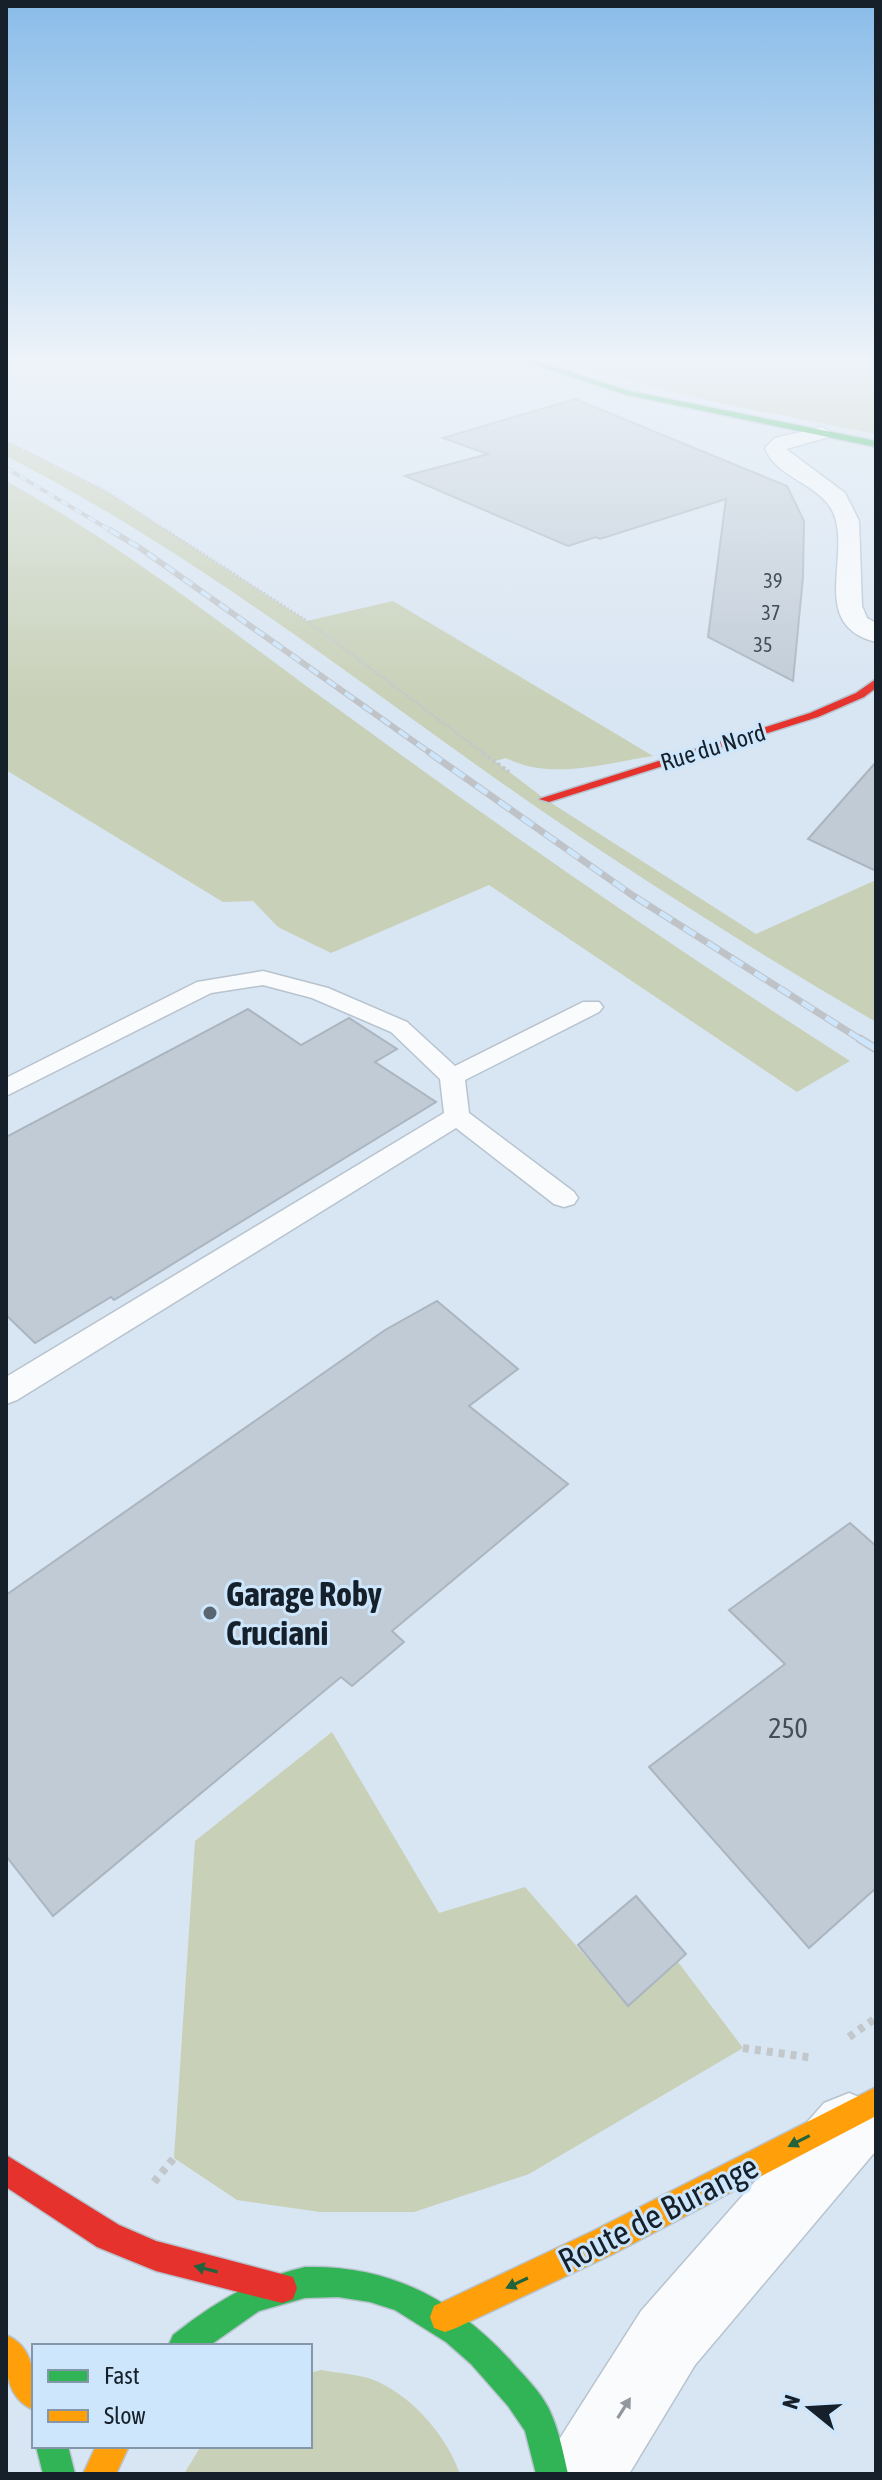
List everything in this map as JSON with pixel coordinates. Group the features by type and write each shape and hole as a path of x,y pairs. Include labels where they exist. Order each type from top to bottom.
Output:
{"street":[{"path":"802,473 837,498 848,521 849,606 856,622 876,634"},
{"name":"Rue du Nord","path":"545,799 814,715 860,695 876,682"},
{"name":"Route de Burange","path":"445,2317 602,2243 851,2077"},
{"name":"Route de Burange","path":"583,2474 668,2338 851,2077"},
{"path":"6,2170 108,2236 156,2256 282,2288"},
{"path":"187,2344 229,2313 282,2288 338,2281 394,2291 445,2317 495,2364 539,2424 552,2474"},
{"path":"6,2351 32,2391"},
{"path":"52,2448 59,2474"},
{"path":"99,2474 112,2448"}],"lane":[{"path":"6,1088 205,987 263,978 320,993 399,1027 452,1077 457,1116 564,1198"},
{"path":"452,1077 591,1007"},
{"path":"6,1392 457,1116"}],"path":[{"path":"69,473 106,491 307,621 545,799"},
{"path":"743,2048 851,2077 876,2018"}],"green space":[{"path":"37,473 69,473 106,491 307,621 393,601 653,756 560,769 524,765 506,758 495,761 545,799 756,934 876,880 876,1022 701,915 572,831 274,620 143,533"},
{"path":"6,481 142,567 541,855 850,1061 797,1092 489,885 331,953 278,927 253,901 223,902 6,770"},
{"path":"332,1732 439,1913 525,1887 628,2005 678,1962 743,2048 529,2174 414,2212 320,2212 237,2200 174,2158 195,1841"},
{"path":"321,2370 371,2379 400,2395 436,2431 460,2474 184,2474 200,2448 312,2448 312,2372"}],"building":[{"path":"417,473 755,473 787,486 804,521 803,577 793,681 708,637 726,499 600,539 596,537 568,546 405,476"},
{"path":"876,762 876,871 808,839"},
{"path":"248,1009 301,1045 349,1018 397,1049 375,1062 436,1102 114,1300 111,1297 35,1343 6,1315 6,1137"},
{"name":"Garage Roby Cruciani","path":"437,1301 518,1369 469,1406 568,1484 392,1631 404,1642 352,1686 341,1677 53,1916 6,1856 6,1595 385,1330"},
{"path":"850,1523 876,1546 876,1888 809,1948 649,1767 785,1664 729,1610"},
{"path":"636,1896 686,1954 628,2006 578,1945"}],"railway":[{"path":"14,473 113,532"},
{"path":"110,530 433,755"},
{"path":"430,753 632,895 863,1041"},
{"path":"860,1039 876,1049"}],"traffic: fast":[{"path":"187,2344 237,2307 272,2290 305,2283 338,2282 370,2287 401,2297 457,2331 519,2394 540,2426 552,2474"},
{"path":"52,2448 59,2474"}],"traffic: slow":[{"path":"445,2317 602,2243 876,2101"},
{"path":"6,2351 32,2391"},
{"path":"99,2474 112,2448"}],"traffic: jam":[{"path":"545,799 814,715 860,695 876,682"},
{"path":"6,2170 108,2236 156,2256 282,2288"}],"place":[{"name":"Garage Roby Cruciani","path":"210,1613"}]}
